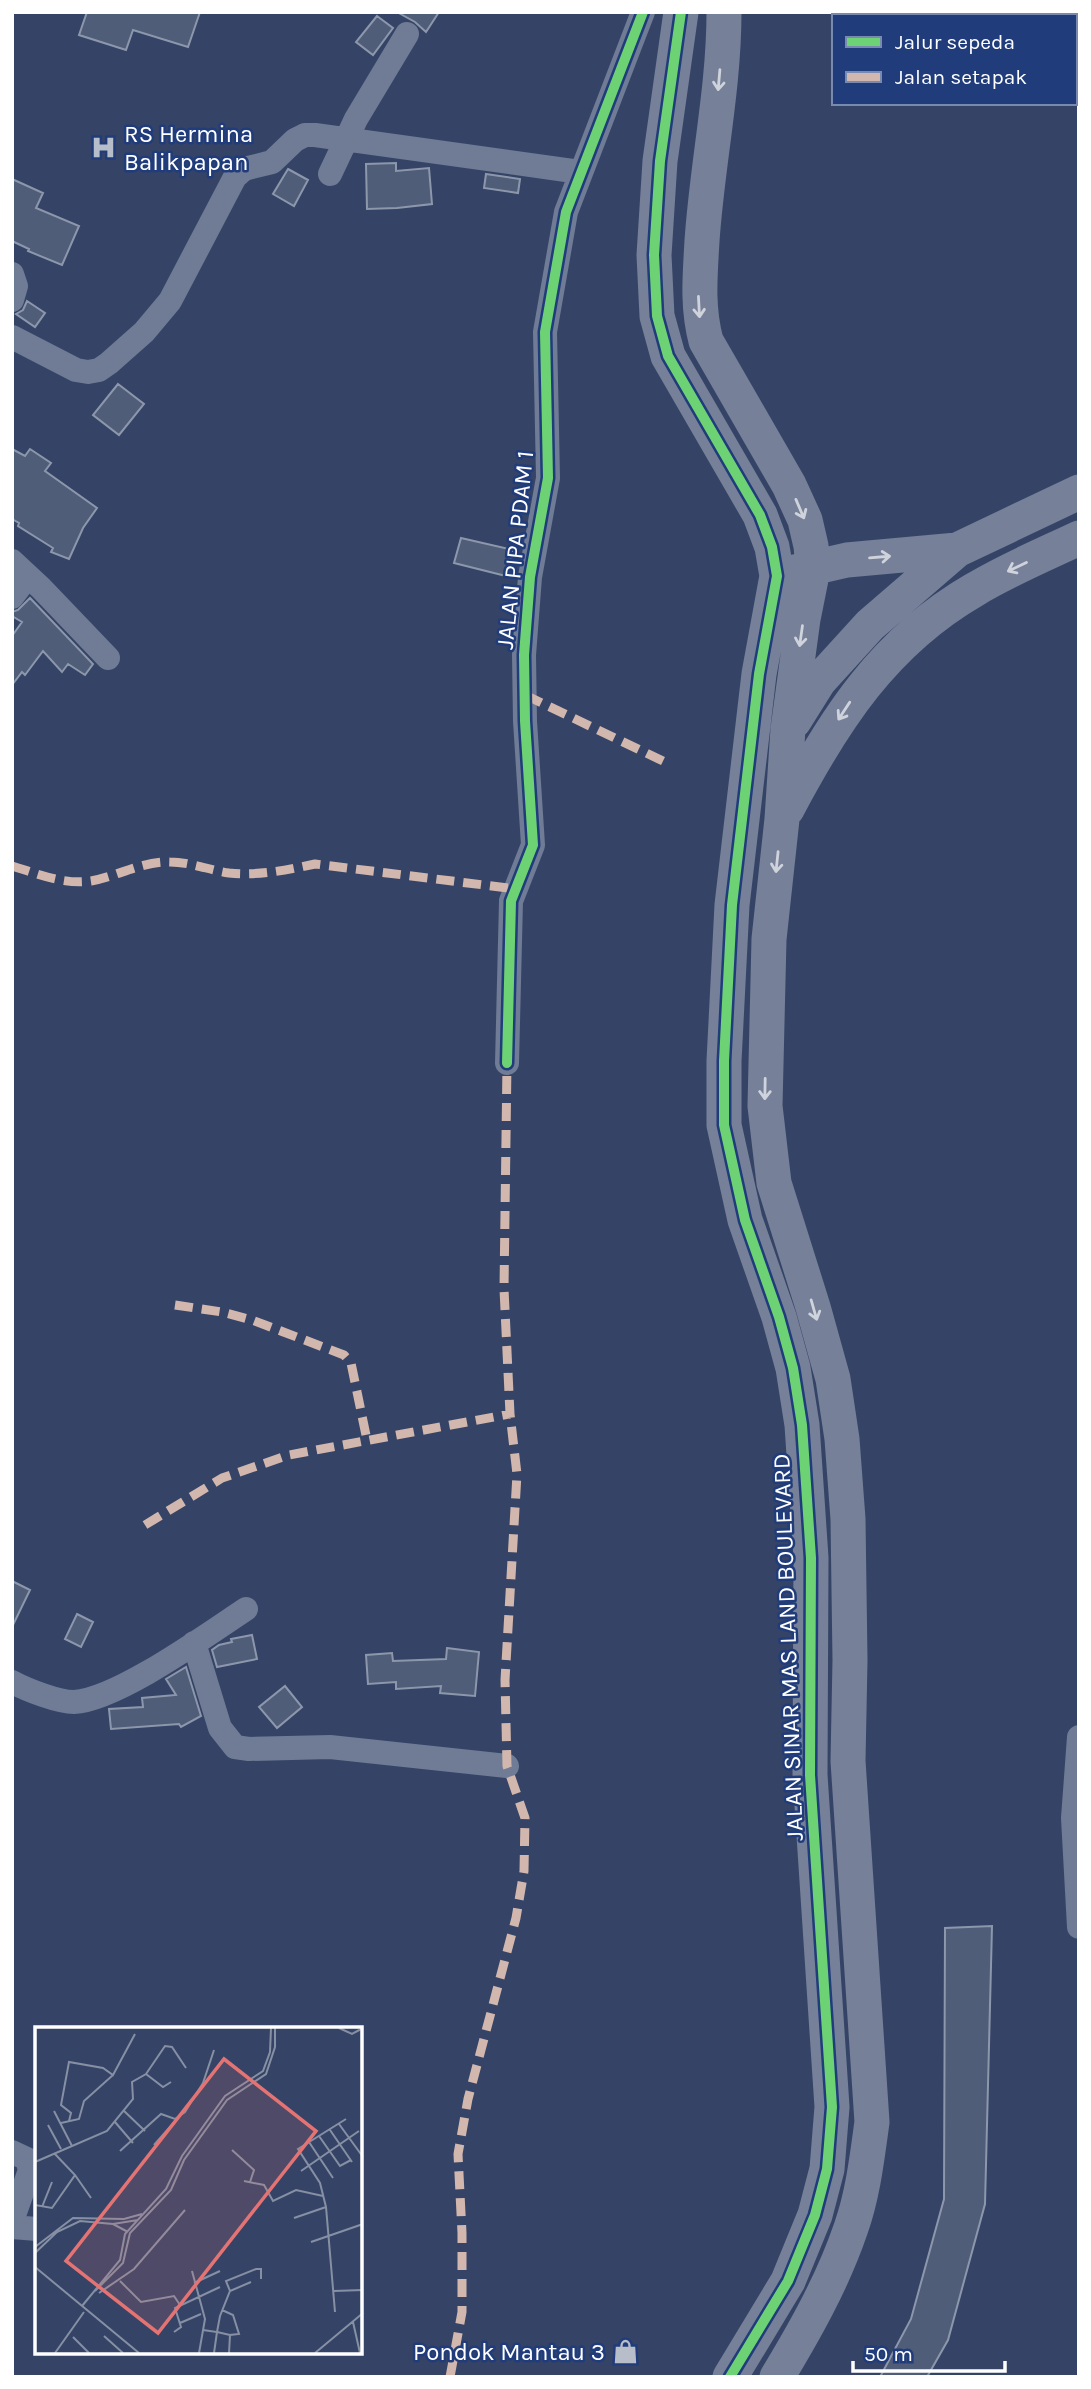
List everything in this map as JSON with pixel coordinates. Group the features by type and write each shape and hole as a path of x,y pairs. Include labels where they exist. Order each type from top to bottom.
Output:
{"street":[{"name":"JALAN PIPA PDAM 1","path":"507,1063 511,901 533,845 525,721 524,655 530,577 548,478 545,332 566,212 643,12"},
{"name":"JALAN SINAR MAS LAND BOULEVARD","path":"681,12 660,161 654,255 657,316 668,356 760,515 772,547 777,576 759,674 740,832 729,957 724,1125 745,1220 779,1317 793,1368 802,1425 811,1558 810,1775 832,2107 827,2169 815,2215 788,2281 730,2377"},
{"path":"724,12 717,108 704,219 700,319 706,341 789,485 804,520 813,569 803,619 788,729 782,819 769,939 765,1106 774,1183 813,1307 832,1379 842,1439 848,1519 848,1760 872,2122 865,2173 852,2227 823,2298 777,2377"},
{"path":"330,174 356,119 407,34"},
{"path":"12,337 76,370 99,370 144,332 170,302 239,172 272,162 295,140 305,135 580,172"},
{"path":"12,274 16,286 12,300"},
{"path":"668,356 706,341"},
{"path":"740,832 788,729 819,681 878,618 957,550 1079,492"},
{"path":"782,819 814,758 852,699 903,643 972,591 1079,538"},
{"path":"777,576 848,560 957,550"},
{"path":"12,597 20,568"},
{"path":"20,568 108,658"},
{"path":"878,618 903,643"},
{"path":"12,1682 30,1691 74,1702 100,1695 129,1682 246,1609"},
{"path":"194,1643 220,1728 235,1747 330,1747 506,1766"},
{"path":"1079,1737 1073,1818 1079,1927"},
{"path":"825,1992 862,1987"},
{"path":"12,2152 27,2159 30,2170 12,2221"},
{"path":"12,2227 35,2229"}],"building":[{"path":"87,12 200,12 188,47 133,30 126,50 79,35"},
{"path":"397,12 439,12 426,32"},
{"path":"377,16 393,28 373,55 356,42"},
{"path":"396,163 396,171 429,168 432,204 367,209 366,164"},
{"path":"288,169 308,180 294,206 273,194"},
{"path":"486,174 520,179 518,193 484,188"},
{"path":"12,179 43,193 36,208 79,226 62,265 12,241"},
{"path":"27,301 45,313 35,327 16,314 23,310"},
{"path":"118,384 144,404 119,435 93,415"},
{"path":"12,449 25,456 30,449 51,463 45,471 97,508 83,528 69,559 51,552 53,548 18,526 19,523 12,519"},
{"path":"461,538 513,550 506,576 454,563"},
{"path":"30,598 93,664 85,675 68,664 62,672 43,651 25,675 22,672 12,685 12,636 22,622 12,616 12,612 18,610"},
{"path":"12,1581 30,1590 12,1627"},
{"path":"77,1614 93,1622 81,1647 65,1639"},
{"path":"252,1635 257,1659 217,1667 212,1650 232,1642 231,1639"},
{"path":"447,1648 479,1652 475,1696 440,1693 441,1686 396,1689 396,1682 368,1684 366,1655 392,1653 393,1661 446,1659"},
{"path":"186,1667 201,1716 181,1727 179,1724 111,1729 109,1709 143,1707 142,1698 176,1695 166,1679"},
{"path":"285,1686 302,1707 277,1728 259,1707"},
{"path":"992,1926 985,2204 948,2340 927,2377 880,2377 911,2319 944,2199 945,1928"}],"marked path":[{"path":"525,695 665,762"},
{"path":"12,866 51,878 81,882 160,862 185,863 240,874 272,872 315,864 516,889"},
{"path":"450,2377 462,2312 458,2154 468,2099 516,1918 524,1871 525,1818 507,1766 505,1680 517,1474 510,1414 504,1289 507,1063"},
{"path":"175,1305 222,1312 252,1320 344,1355 351,1363 367,1440"},
{"path":"145,1525 222,1478 289,1455 510,1414"}],"cycle path":[{"path":"507,1063 511,901 533,845 525,721 524,655 530,577 548,478 545,332 566,212 643,12"},
{"path":"681,12 660,161 654,255 657,316 668,356 760,515 772,547 777,576 759,674 732,905 724,1061 724,1125 745,1220 779,1317 793,1368 802,1425 811,1558 810,1775 832,2107 827,2169 815,2215 788,2281 730,2377"}],"place":[{"name":"RS Hermina Balikpapan","path":"104,148"},
{"name":"Pondok Mantau 3","path":"625,2352"}]}
